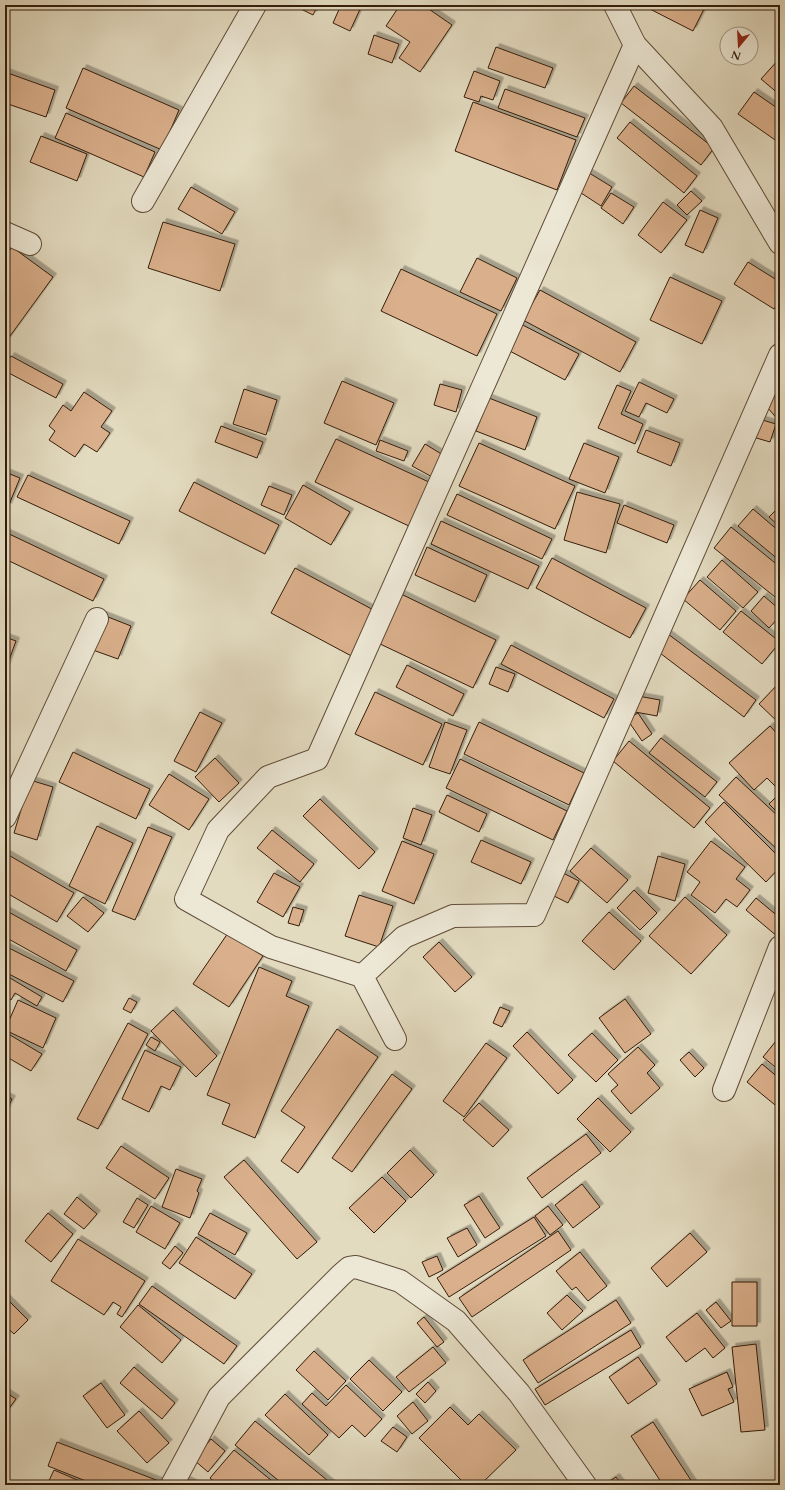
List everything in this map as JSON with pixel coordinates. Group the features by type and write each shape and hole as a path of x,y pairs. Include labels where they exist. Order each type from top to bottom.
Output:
{"street":[{"path":"143,201 255,5"},
{"path":"615,5 635,45 712,128 780,242"},
{"path":"395,1039 362,976 271,947 186,899 218,830 268,777 317,759 635,45"},
{"path":"5,232 30,244"},
{"path":"362,976 404,937 453,916 534,915 780,355"},
{"path":"5,817 97,619"},
{"path":"724,1090 780,947"},
{"path":"172,1485 219,1397 341,1275 349,1268 356,1267 400,1281 456,1321 519,1394 585,1485"}],"building":[{"path":"293,5 318,5 313,15"},
{"path":"341,5 362,5 350,31 333,23"},
{"path":"400,5 423,5 452,25 420,72 399,58 410,42 386,26"},
{"path":"647,5 706,5 693,31 646,7"},
{"path":"374,35 399,44 392,63 368,54"},
{"path":"496,47 553,68 545,88 488,68"},
{"path":"780,58 780,95 761,79"},
{"path":"83,68 179,110 162,150 66,108"},
{"path":"474,71 500,81 493,100 481,96 479,102 464,97"},
{"path":"5,72 55,90 46,117 5,103"},
{"path":"634,86 714,148 701,165 621,103"},
{"path":"505,89 585,118 577,137 498,108"},
{"path":"754,92 780,110 780,139 778,142 738,114"},
{"path":"473,102 576,140 557,190 455,151"},
{"path":"66,113 155,152 144,177 55,138"},
{"path":"630,122 697,176 684,193 617,138"},
{"path":"41,136 87,154 77,181 30,162"},
{"path":"586,171 612,187 601,206 575,189"},
{"path":"191,187 235,212 222,234 178,209"},
{"path":"691,191 702,201 687,215 677,205"},
{"path":"611,193 634,207 623,224 601,208"},
{"path":"663,202 687,220 661,253 638,235"},
{"path":"700,210 718,218 703,253 685,245"},
{"path":"163,222 235,244 220,291 148,268"},
{"path":"12,247 53,277 5,343 5,257"},
{"path":"477,258 517,278 501,311 460,292"},
{"path":"748,262 780,282 780,299 774,309 734,284"},
{"path":"401,269 497,314 477,356 381,311"},
{"path":"670,277 722,301 702,344 650,320"},
{"path":"540,290 636,342 620,372 523,320"},
{"path":"517,322 579,354 565,380 504,348"},
{"path":"11,356 63,384 56,398 5,371 5,366"},
{"path":"342,381 394,403 376,445 324,423"},
{"path":"639,382 674,399 667,413 646,403 639,417 625,411"},
{"path":"440,384 462,390 456,412 434,405"},
{"path":"780,384 780,422 761,400"},
{"path":"617,385 631,391 621,414 643,424 635,444 598,428"},
{"path":"244,389 277,400 266,435 233,424"},
{"path":"84,392 112,411 101,427 110,433 97,452 84,444 75,457 49,440 55,431 49,426 63,405 71,411"},
{"path":"489,398 537,417 525,450 476,431"},
{"path":"759,419 776,424 770,442 753,437"},
{"path":"221,426 263,442 257,458 215,442"},
{"path":"646,430 680,443 671,466 637,452"},
{"path":"336,439 431,483 411,527 315,482"},
{"path":"380,440 408,451 404,461 376,451"},
{"path":"479,443 575,486 555,529 459,486"},
{"path":"584,443 619,457 605,493 569,479"},
{"path":"425,444 448,458 436,479 412,466"},
{"path":"5,472 20,478 8,507 5,506"},
{"path":"28,475 130,521 119,544 17,497"},
{"path":"194,482 279,525 265,554 179,511"},
{"path":"303,485 350,512 331,545 285,518"},
{"path":"269,486 292,495 284,515 261,505"},
{"path":"577,492 620,504 606,553 564,540"},
{"path":"457,494 552,539 542,559 447,515"},
{"path":"624,505 674,525 667,543 617,523"},
{"path":"780,506 780,527 769,517"},
{"path":"753,509 780,532 780,561 738,526"},
{"path":"441,521 539,566 528,589 431,544"},
{"path":"731,527 780,567 780,601 714,548"},
{"path":"5,532 104,579 93,601 5,559"},
{"path":"427,547 487,575 475,602 415,575"},
{"path":"552,558 646,608 630,638 536,588"},
{"path":"722,560 758,592 743,608 707,577"},
{"path":"295,568 381,614 357,659 271,613"},
{"path":"700,580 736,611 720,630 683,599"},
{"path":"401,594 496,640 473,688 378,643"},
{"path":"764,596 780,610 780,616 769,628 751,611"},
{"path":"741,611 780,642 762,664 723,632"},
{"path":"103,615 131,626 118,659 90,649"},
{"path":"668,634 756,700 744,717 656,650"},
{"path":"5,637 16,641 5,671"},
{"path":"511,645 614,699 604,718 501,664"},
{"path":"407,665 464,694 453,716 396,687"},
{"path":"496,667 515,674 508,692 489,684"},
{"path":"780,682 780,724 759,704"},
{"path":"375,692 442,724 423,765 355,734"},
{"path":"638,696 660,700 657,716 635,712"},
{"path":"200,712 222,723 196,772 174,761"},
{"path":"638,713 652,734 642,741 627,719"},
{"path":"445,722 467,730 450,774 429,767"},
{"path":"479,722 584,773 569,805 464,754"},
{"path":"770,726 780,737 780,782 775,786 767,778 754,790 729,763"},
{"path":"661,738 717,782 705,797 649,753"},
{"path":"629,741 710,808 694,828 613,761"},
{"path":"73,752 150,789 136,819 59,782"},
{"path":"215,758 239,783 219,802 195,777"},
{"path":"460,759 567,811 553,840 446,788"},
{"path":"169,774 209,799 189,830 149,805"},
{"path":"736,777 780,818 780,852 719,795"},
{"path":"30,780 53,787 37,840 14,833"},
{"path":"780,793 780,815 769,804"},
{"path":"447,795 487,814 479,832 439,812"},
{"path":"320,799 375,852 359,869 303,816"},
{"path":"724,802 780,858 780,867 766,882 705,822"},
{"path":"413,808 432,815 421,845 403,838"},
{"path":"97,826 133,843 105,904 69,886"},
{"path":"148,827 172,837 135,920 112,911"},
{"path":"272,830 314,864 300,882 257,848"},
{"path":"481,840 531,862 521,884 471,862"},
{"path":"402,841 434,854 414,904 382,891"},
{"path":"711,841 745,867 736,879 750,890 737,907 726,899 715,913 691,895 700,882 687,872"},
{"path":"591,848 628,880 607,903 570,871"},
{"path":"5,853 74,893 57,922 5,892"},
{"path":"658,856 685,864 675,901 648,893"},
{"path":"274,873 300,887 283,917 257,902"},
{"path":"563,873 579,881 568,903 552,895"},
{"path":"634,890 657,913 640,930 617,908"},
{"path":"359,895 393,906 379,947 345,936"},
{"path":"83,897 104,913 88,932 67,916"},
{"path":"685,897 727,935 691,974 649,936"},
{"path":"756,898 780,918 780,935 778,937 746,910"},
{"path":"293,907 304,910 299,926 288,923"},
{"path":"5,910 77,950 66,971 5,937"},
{"path":"609,912 641,941 614,970 582,941"},
{"path":"228,933 263,956 229,1007 193,984"},
{"path":"439,942 472,977 455,992 423,957"},
{"path":"5,946 74,981 63,1002 5,972"},
{"path":"259,967 292,981 286,996 309,1006 255,1138 222,1124 230,1104 207,1095"},
{"path":"5,975 42,997 37,1006 15,993 11,1000 5,996"},
{"path":"129,998 137,1002 131,1013 123,1009"},
{"path":"625,999 651,1034 625,1053 599,1018"},
{"path":"18,1000 56,1018 43,1048 5,1030"},
{"path":"500,1007 510,1011 502,1027 493,1023"},
{"path":"173,1010 217,1056 196,1077 151,1031"},
{"path":"128,1023 148,1034 98,1129 77,1119"},
{"path":"337,1029 378,1057 298,1173 281,1161 305,1127 281,1111"},
{"path":"5,1032 42,1054 31,1071 5,1056"},
{"path":"527,1032 573,1080 558,1094 513,1046"},
{"path":"592,1033 618,1060 596,1082 568,1055"},
{"path":"151,1037 160,1042 155,1051 146,1045"},
{"path":"776,1041 780,1044 780,1071 763,1057"},
{"path":"486,1043 507,1058 464,1117 443,1101"},
{"path":"638,1047 655,1065 647,1073 660,1088 631,1114 611,1091 618,1085 608,1074"},
{"path":"145,1050 181,1067 170,1090 161,1086 149,1112 122,1099"},
{"path":"689,1052 704,1068 695,1077 680,1060"},
{"path":"762,1064 780,1079 780,1109 747,1082"},
{"path":"392,1074 412,1089 352,1172 332,1158"},
{"path":"5,1096 12,1099 5,1113"},
{"path":"598,1098 631,1132 610,1152 577,1119"},
{"path":"479,1103 509,1130 493,1147 463,1120"},
{"path":"586,1134 601,1153 542,1198 527,1178"},
{"path":"121,1146 169,1178 155,1199 106,1168"},
{"path":"410,1150 434,1175 411,1198 387,1173"},
{"path":"244,1160 317,1242 297,1259 224,1177"},
{"path":"176,1169 202,1179 197,1191 199,1193 190,1218 162,1207"},
{"path":"382,1177 406,1201 374,1233 349,1208"},
{"path":"582,1184 600,1207 573,1228 555,1205"},
{"path":"479,1196 500,1228 485,1238 464,1205"},
{"path":"77,1197 97,1214 84,1229 64,1214"},
{"path":"137,1198 148,1205 134,1228 123,1222"},
{"path":"151,1206 180,1223 165,1249 136,1232"},
{"path":"548,1206 563,1225 550,1235 535,1216"},
{"path":"48,1213 73,1234 51,1262 25,1241"},
{"path":"210,1213 247,1233 235,1255 198,1234"},
{"path":"534,1217 546,1236 449,1297 437,1278"},
{"path":"467,1228 477,1245 458,1257 447,1238"},
{"path":"558,1231 571,1250 472,1317 459,1298"},
{"path":"690,1233 707,1252 667,1287 651,1268"},
{"path":"196,1237 252,1274 235,1299 179,1263"},
{"path":"78,1239 145,1281 122,1317 117,1314 121,1307 113,1302 104,1315 51,1281"},
{"path":"175,1246 183,1253 170,1269 162,1263"},
{"path":"580,1252 607,1286 588,1301 576,1287 572,1290 556,1271"},
{"path":"437,1256 443,1270 429,1277 422,1262"},
{"path":"732,1282 757,1282 757,1326 732,1326"},
{"path":"152,1286 237,1346 224,1364 139,1304"},
{"path":"567,1295 583,1311 562,1330 547,1313"},
{"path":"6,1298 28,1320 14,1334 5,1326"},
{"path":"616,1300 631,1323 538,1383 523,1360"},
{"path":"716,1302 731,1321 721,1328 706,1310"},
{"path":"138,1305 181,1340 162,1363 120,1327"},
{"path":"697,1313 725,1348 713,1358 705,1348 686,1362 666,1337"},
{"path":"424,1317 444,1342 437,1347 417,1323"},
{"path":"631,1330 641,1347 545,1405 535,1389"},
{"path":"756,1344 765,1430 741,1432 732,1347"},
{"path":"433,1347 446,1363 409,1392 396,1377"},
{"path":"314,1351 346,1381 328,1400 296,1370"},
{"path":"638,1357 657,1384 628,1404 609,1377"},
{"path":"369,1360 402,1392 383,1411 350,1379"},
{"path":"134,1367 175,1403 162,1419 120,1383"},
{"path":"727,1372 733,1387 728,1389 734,1402 702,1416 689,1389"},
{"path":"428,1382 436,1391 425,1403 416,1394"},
{"path":"101,1383 125,1415 107,1428 83,1396"},
{"path":"346,1385 382,1419 365,1437 352,1425 339,1438 302,1404 312,1393 326,1406"},
{"path":"5,1392 16,1399 5,1414"},
{"path":"285,1394 328,1435 309,1455 265,1415"},
{"path":"413,1402 428,1421 412,1434 397,1416"},
{"path":"450,1407 468,1425 479,1414 516,1450 480,1485 466,1485 419,1438"},
{"path":"139,1411 169,1443 147,1463 117,1431"},
{"path":"255,1421 333,1485 284,1485 235,1445"},
{"path":"653,1422 694,1485 663,1485 631,1436"},
{"path":"393,1427 407,1437 397,1452 381,1441"},
{"path":"211,1439 225,1451 208,1472 194,1460"},
{"path":"57,1442 164,1483 163,1485 96,1485 48,1466"},
{"path":"234,1450 277,1485 218,1485 210,1478"},
{"path":"54,1470 89,1485 47,1485"},
{"path":"616,1477 622,1485 604,1485"},
{"path":"183,1478 197,1485 179,1485"}]}
